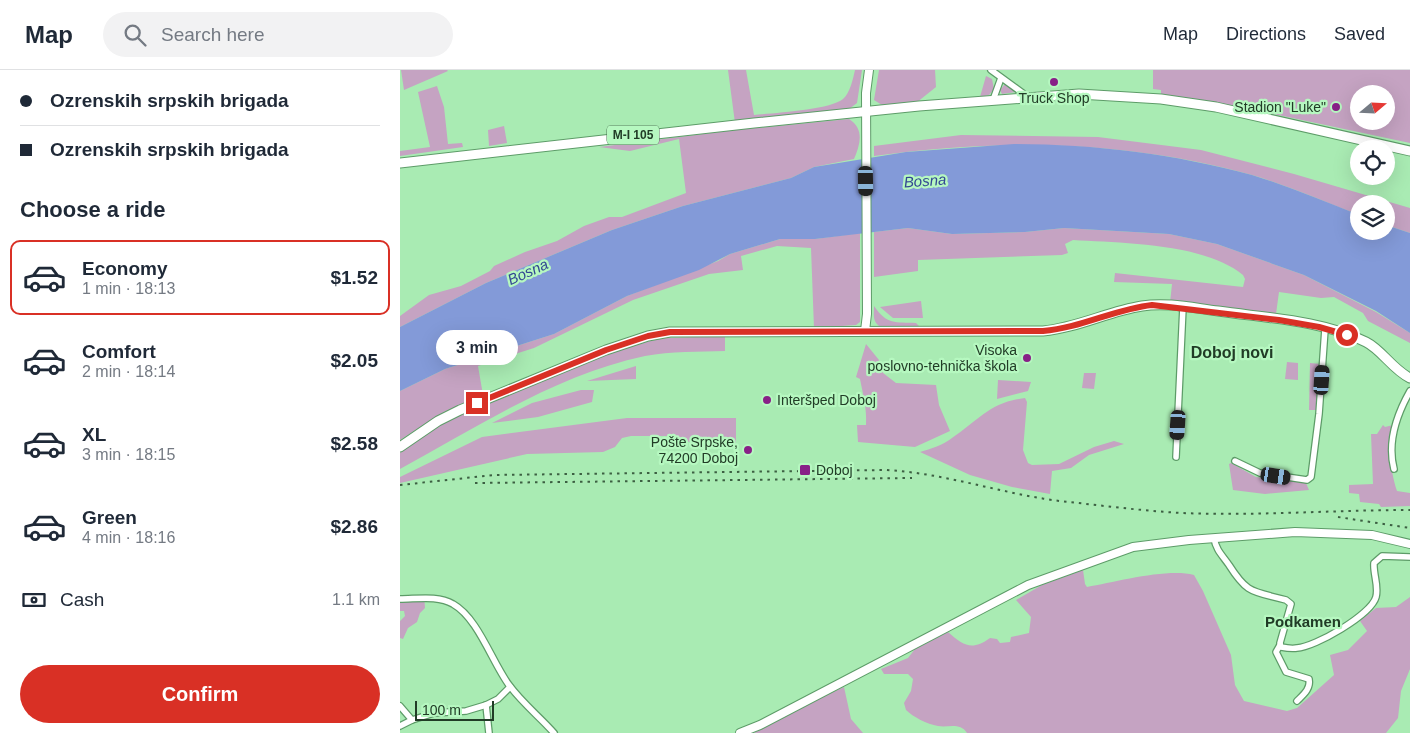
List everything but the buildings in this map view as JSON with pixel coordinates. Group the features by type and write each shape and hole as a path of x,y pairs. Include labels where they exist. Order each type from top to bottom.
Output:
{"main road":[{"name":"M-I 105","path":"400,163 598,139 993,100 1080,94 1161,99 1216,107 1410,151"},
{"path":"400,447 438,421 460,410 606,350 648,336 670,332 1049,330 1137,307 1152,305 1183,307 1326,329 1367,343 1396,369 1410,378"}],"street":[{"path":"864,332 867,314 865,143 866,93 869,70"},
{"path":"990,70 1028,97"},
{"path":"993,100 1002,78"},
{"path":"1176,457 1183,307"},
{"path":"1234,461 1263,474 1307,480 1311,478 1319,414 1326,329"},
{"path":"1394,469 1392,455 1395,424 1410,391"},
{"path":"740,733 760,725 1028,584 1133,547 1295,532 1358,534 1410,544"},
{"path":"1214,538 1216,548 1237,580 1248,589 1286,600 1291,604 1280,645 1276,652 1286,672 1309,679 1310,684 1307,691 1297,701"},
{"path":"1280,645 1298,648 1337,632 1368,609 1373,603 1377,587 1373,572 1374,563 1382,556 1410,557"},
{"path":"400,599 438,599 451,602 460,608 471,621 510,686 554,733"},
{"path":"400,726 434,713 466,711 486,705 498,699 510,686"},
{"path":"486,705 489,733"},
{"path":"400,706 412,720"}],"shaded area":[{"path":"401,70 447,70 448,71 404,90"},
{"path":"728,70 746,70 754,115 801,110 836,103 848,93 855,70 862,70 857,103 849,109 735,123"},
{"path":"879,70 935,70 936,87 916,103 882,105 874,100"},
{"path":"1153,70 1410,70 1410,143 1250,109 1161,94 1161,90 1153,89"},
{"path":"986,76 992,79 994,89 989,95 980,97"},
{"path":"1005,84 1016,92 1002,94 1000,90"},
{"path":"437,86 444,107 448,144 462,143 463,147 400,156 400,151 430,147 418,92"},
{"path":"849,119 857,128 860,138 854,159 814,167 791,178 683,206 612,230 486,283 400,327 400,316 429,295 461,286 490,271 494,266 525,252 557,241 584,226 609,217 622,217 686,193 679,139 630,151 599,147 735,130"},
{"path":"504,126 507,143 489,146 488,130"},
{"path":"961,135 1098,137 1201,150 1366,195 1350,195 1350,211 1252,175 1159,155 1112,149 1017,145 921,150 874,156 874,146"},
{"path":"1395,204 1410,208 1410,233 1395,228"},
{"path":"908,228 952,234 1025,232 1064,228 1169,234 1217,244 1304,275 1376,312 1410,333 1410,343 1368,321 1363,313 1334,297 1321,298 1279,292 1276,314 1170,303 1172,284 1114,282 1115,273 1243,287 1245,279 1243,275 1227,264 1207,256 1185,251 1138,244 1073,240 1065,244 1068,253 1062,255 918,260 918,271 874,277 874,232"},
{"path":"860,233 860,322 856,325 814,328 811,248 777,246 741,256 743,270 709,274 633,300 534,348 478,366 483,395 444,412 400,440 400,391 445,369 554,334 627,296 718,261 730,254 780,239 815,239"},
{"path":"921,301 923,318 893,318 880,307"},
{"path":"874,306 887,319 897,322 916,323 919,326 882,328 875,321"},
{"path":"725,336 725,351 655,354 612,365 580,376 489,419 400,469 400,453 430,429 450,419 614,352 650,341 665,338"},
{"path":"866,344 879,360 883,373 896,383 936,385 939,405 950,431 915,447 858,442 857,425 866,425 866,419 860,379 856,377"},
{"path":"1287,362 1298,363 1298,380 1285,379"},
{"path":"1310,363 1321,364 1317,410 1309,410"},
{"path":"636,366 636,379 587,381"},
{"path":"1084,373 1096,373 1094,389 1082,388"},
{"path":"998,380 1031,382 1028,391 997,399"},
{"path":"581,390 594,390 592,402 538,417 492,423 532,403"},
{"path":"1025,398 1027,402 1023,450 1028,463 1032,465 1059,464 1094,447 1114,441 1124,444 1089,455 1071,468 1052,471 1050,494 1012,487 970,475 920,452 948,440 1003,403"},
{"path":"627,418 736,418 736,444 716,446 684,441 678,436 631,436 622,438 615,447 603,452 527,454 400,483 400,477 482,437"},
{"path":"1383,425 1385,427 1393,425 1391,466 1397,491 1410,493 1410,506 1381,507 1379,504 1360,502 1359,494 1349,493 1349,485 1373,484 1371,434 1377,434"},
{"path":"1231,463 1256,477 1306,483 1309,490 1265,494 1233,490 1229,464"},
{"path":"1083,570 1087,587 1156,574 1183,573 1194,575 1231,655 1235,685 1244,701 1287,711 1297,708 1334,675 1330,655 1348,650 1367,631 1360,621 1376,608 1396,607 1410,597 1410,669 1401,691 1398,718 1386,733 967,733 957,726 929,724 916,718 906,710 904,703 911,691 913,679 908,674 884,674 881,669 908,658 915,649 948,632 959,641 973,646 990,638 997,639 1000,643 1010,642 1011,637 1029,633 1031,617 1016,600 1042,585"},
{"path":"424,595 425,608 420,613 417,622 408,628 403,639 400,638 400,621 405,616 404,611 400,611 400,596"},
{"path":"844,687 851,719 863,733 754,733 786,714"}],"water":[{"name":"Bosna","path":"1014,144 1104,148 1193,161 1252,175 1279,184 1350,212 1350,240 1395,240 1395,228 1410,233 1410,333 1376,311 1304,275 1217,244 1169,234 1064,228 1025,232 952,234 908,228 815,239 780,239 730,254 699,270 627,296 554,334 445,369 400,391 400,327 486,283 612,230 683,206 791,178 814,167 906,152"}],"railway":[{"path":"400,485 494,475 885,470 932,475 1046,499 1168,512 1239,514 1410,510"},
{"path":"475,483 912,478"},
{"path":"1338,517 1410,528"}],"place":[{"name":"Truck Shop","path":"1054,82"},
{"name":"Stadion \"Luke\"","path":"1336,107"},
{"name":"Visoka poslovno-tehnička škola","path":"1027,358"},
{"name":"Interšped Doboj","path":"767,400"},
{"name":"Pošte Srpske, 74200 Doboj","path":"748,450"},
{"name":"Doboj","path":"805,470"}],"district":[{"name":"Doboj novi","path":"1232,352"},
{"name":"Podkamen","path":"1303,622"}],"route":[{"path":"477,403 606,350 648,336 670,332 1028,332 1066,327 1132,308 1162,305 1279,320 1319,327 1347,335"}]}
